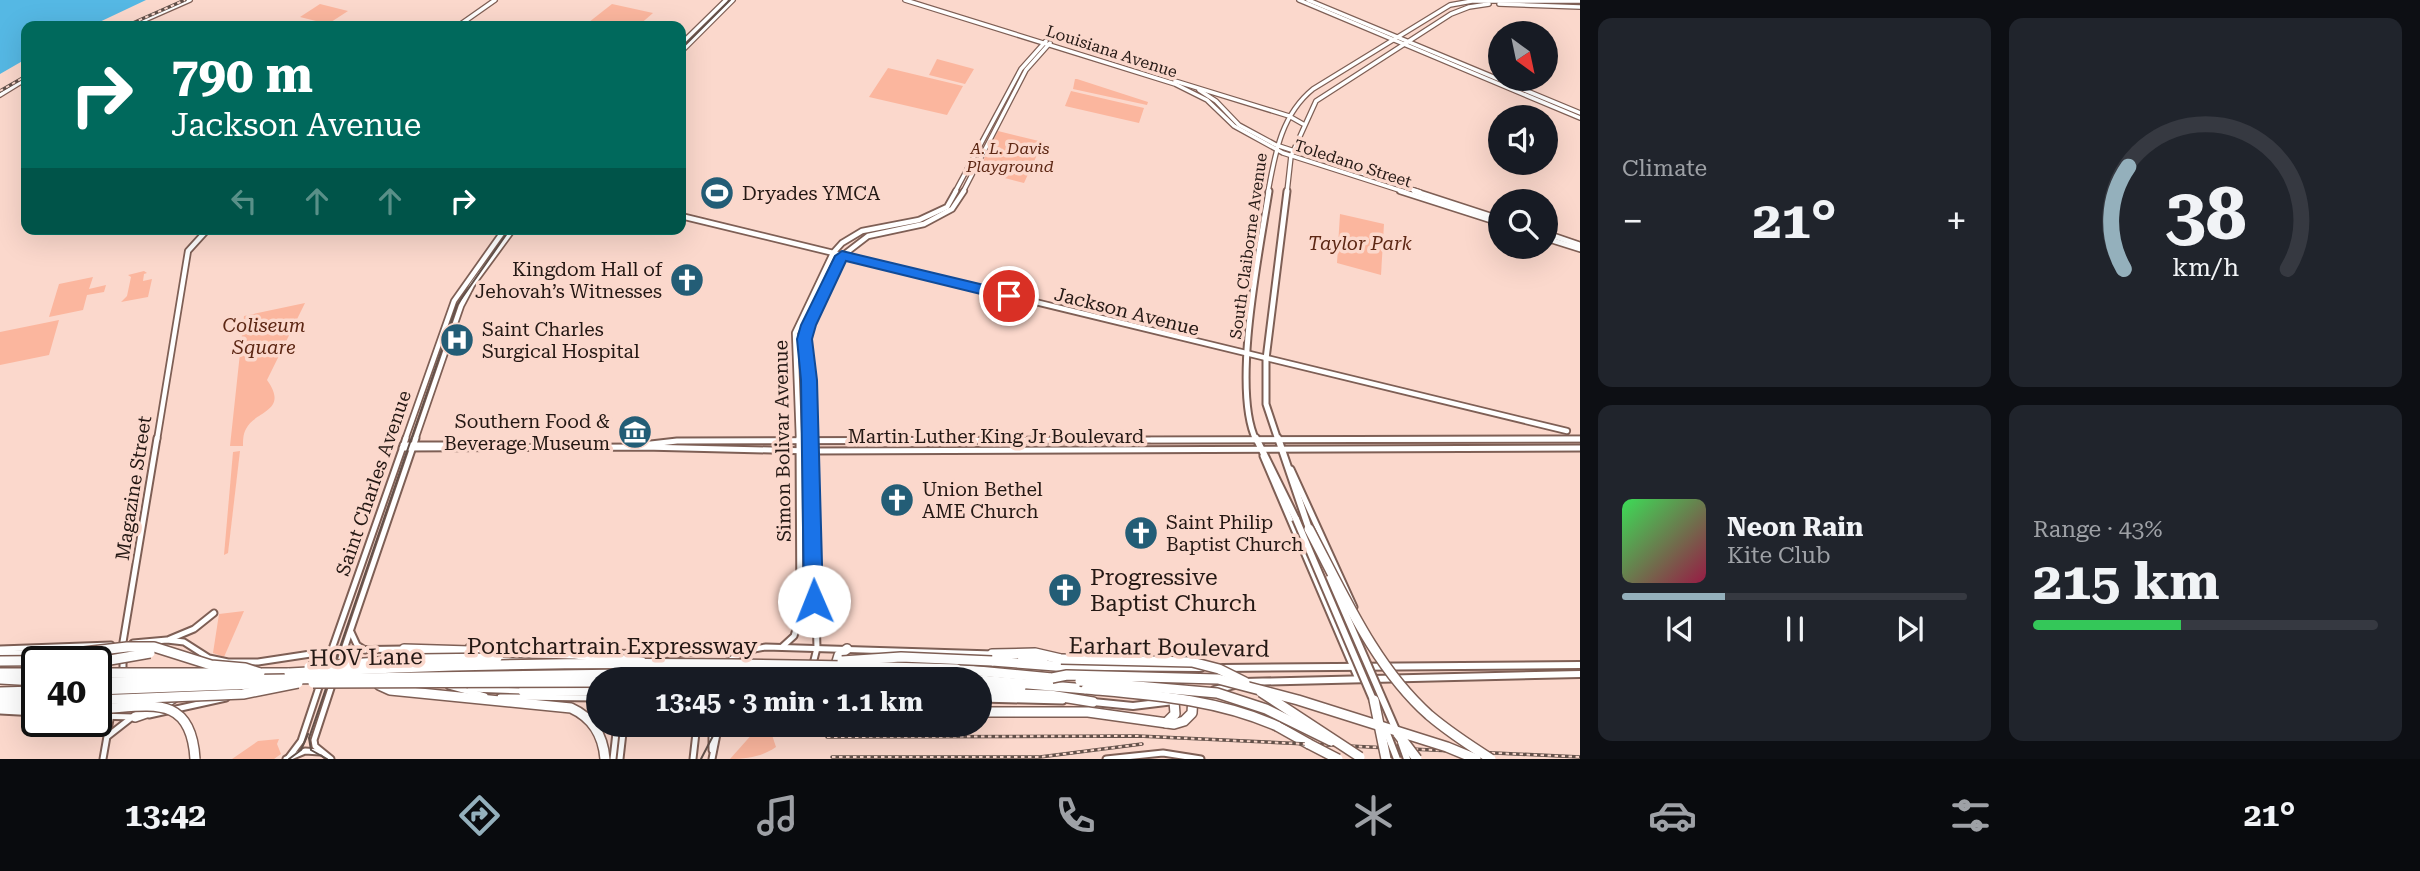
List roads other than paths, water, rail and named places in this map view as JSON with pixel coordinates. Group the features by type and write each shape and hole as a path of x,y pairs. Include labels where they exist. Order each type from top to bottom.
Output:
{"highway":[{"path":"1309,529 1366,637 1401,688 1431,719 1490,759"},
{"path":"0,655 58,655 143,647 166,649 189,659 218,666 250,668 260,673"},
{"path":"0,661 110,660 174,649 180,651 186,665 182,686 169,703 135,717"},
{"path":"404,649 575,654 671,666"},
{"path":"836,667 837,659 847,649"},
{"path":"289,673 308,667 419,659 530,658 587,651"},
{"path":"806,664 901,657 992,658 1064,663 1192,662 1219,669 1249,683 1363,758"},
{"name":"Pontchartrain Expressway","path":"112,672 289,673 406,666 806,664 977,669 1217,693 1266,709 1363,758"},
{"path":"0,673 21,673"},
{"name":"HOV Lane","path":"112,682 376,676 586,677"},
{"path":"1052,678 1191,676 1218,679 1298,699 1362,722 1447,747 1476,759"},
{"path":"0,679 21,680"},
{"path":"992,681 1212,702 1264,720 1338,759"},
{"name":"Pontchartrain Expressway","path":"112,689 298,683 379,685 586,682"},
{"path":"112,699 243,694 298,683"},
{"path":"379,685 390,690 571,708 585,715 594,725 602,741 605,759"},
{"path":"992,687 1086,689"},
{"path":"0,692 21,691"},
{"path":"523,691 586,691"},
{"path":"992,693 1050,695 1093,702"},
{"path":"992,712 1088,712 1162,723 1180,723 1189,717 1194,707 1193,696"},
{"path":"0,699 21,699"},
{"path":"1374,700 1386,759"},
{"path":"1162,723 1174,718 1174,701"},
{"path":"0,705 21,706"},
{"path":"112,708 156,706 170,708 182,715 189,723 195,743 195,759"},
{"path":"1398,734 1417,759"},
{"path":"1309,744 1326,759"}],"main road":[{"name":"South Claiborne Avenue","path":"1407,759 1309,529 1261,452 1248,416 1251,303 1276,147 1288,118 1302,96 1443,8 1460,2 1580,1"},
{"name":"South Claiborne Avenue","path":"1397,759 1300,518 1286,461 1276,439 1266,404 1266,359 1291,154 1316,101 1406,45 1452,12 1487,4 1580,7"},
{"path":"1393,39 1406,45"},
{"name":"Earhart Boulevard","path":"1064,663 1132,667 1353,668 1580,665"},
{"path":"1132,667 1145,682 1149,693 1147,701 1140,706"},
{"path":"1168,667 1187,678 1193,696"},
{"path":"1168,667 1174,701"},
{"name":"Earhart Boulevard","path":"1093,702 1140,706 1174,701 1249,681 1580,674"}],"street":[{"path":"142,21 190,0"},
{"path":"465,21 495,0"},
{"path":"686,39 726,0"},
{"path":"686,47 733,0"},
{"name":"Louisiana Avenue","path":"905,0 1185,84 1303,124"},
{"name":"Louisiana Avenue","path":"913,0 1024,36"},
{"path":"1298,0 1393,39"},
{"path":"1308,0 1406,45 1580,115"},
{"path":"1558,1 1570,7"},
{"path":"959,195 1021,78 1047,43"},
{"name":"Louisiana Avenue","path":"1047,43 1216,101 1230,101 1288,118"},
{"path":"0,95 21,82"},
{"name":"Louisiana Avenue","path":"1185,84 1216,101"},
{"name":"Louisiana Avenue","path":"1192,91 1211,104"},
{"name":"Toledano Street","path":"1216,101 1236,122 1276,147"},
{"name":"Toledano Street","path":"1211,104 1241,130 1291,154 1488,217"},
{"path":"1241,130 1252,132"},
{"name":"Simon Bolivar Avenue","path":"782,647 797,631 800,616 799,440 795,333 833,253 842,243 862,231 936,214 959,195"},
{"name":"Simon Bolivar Avenue","path":"817,648 804,339 808,325 842,256 854,244 868,236 915,227 941,218 952,209 959,195"},
{"name":"Jackson Avenue","path":"686,217 1567,432"},
{"name":"Magazine Street","path":"112,711 187,257 190,246 202,235"},
{"name":"Saint Charles Avenue","path":"288,758 301,741 457,294 501,235"},
{"name":"Saint Charles Avenue","path":"321,752 315,746 314,740 465,296 509,235"},
{"path":"1558,240 1580,247"},
{"name":"Martin Luther King Jr Boulevard","path":"413,447 645,445 677,440 1580,439"},
{"path":"402,447 413,447"},
{"name":"Martin Luther King Jr Boulevard","path":"413,447 1261,452 1280,449 1580,448"},
{"name":"South Claiborne Avenue","path":"1261,452 1275,491 1358,679"},
{"name":"South Claiborne Avenue","path":"1286,461 1302,490 1386,678"},
{"path":"369,542 381,541"},
{"path":"364,557 376,556"},
{"path":"167,640 194,629 214,613"},
{"path":"351,632 357,645 365,650"},
{"path":"0,649 167,640 184,642 209,658 228,662 258,662 344,650 533,647 629,655 674,654 736,647 782,647 992,658"},
{"path":"135,717 124,694 123,662 131,650 144,642"},
{"path":"723,667 732,658 758,648"},
{"path":"812,667 817,648"},
{"path":"629,655 631,667"},
{"path":"626,667 629,655"},
{"path":"112,717 135,717 216,701 255,687 333,682 405,681 462,688 523,691"},
{"path":"462,688 488,697 586,698"},
{"name":"Earhart Boulevard","path":"992,699 1093,702"},
{"path":"0,710 21,712"},
{"path":"107,739 115,728 135,717"},
{"path":"613,759 616,737"},
{"path":"620,759 623,737"},
{"path":"693,759 697,737"},
{"path":"712,759 713,737"},
{"name":"Magazine Street","path":"103,759 107,739"},
{"name":"Saint Charles Avenue","path":"288,758 308,751 321,752"},
{"path":"321,752 331,759"},
{"path":"1106,759 1163,753 1201,759"}],"water":[{"path":"0,0 146,0 102,21 21,21 21,62 0,74"}],"tram line":[{"path":"686,44 730,0"},
{"path":"327,759 311,750 309,738 457,305 506,235"},
{"path":"289,759 301,750 308,734"},
{"path":"701,759 712,737"}],"railway":[{"path":"137,21 185,0"},
{"path":"0,91 21,79"},
{"path":"992,736 1138,736 1580,757"},
{"path":"832,757 1040,757 1142,744"}],"place":[{"name":"Dryades YMCA","path":"717,193"},
{"name":"Kingdom Hall of Jehovah’s Witnesses","path":"687,280"},
{"name":"Saint Charles Surgical Hospital","path":"457,340"},
{"name":"Southern Food & Beverage Museum","path":"635,432"},
{"name":"Union Bethel AME Church","path":"897,500"},
{"name":"Saint Philip Baptist Church","path":"1141,533"},
{"name":"Progressive Baptist Church","path":"1065,590"}],"park label":[{"name":"A. L. Davis Playground","path":"1010,157"},
{"name":"Taylor Park","path":"1360,243"},
{"name":"Coliseum Square","path":"264,336"}]}
